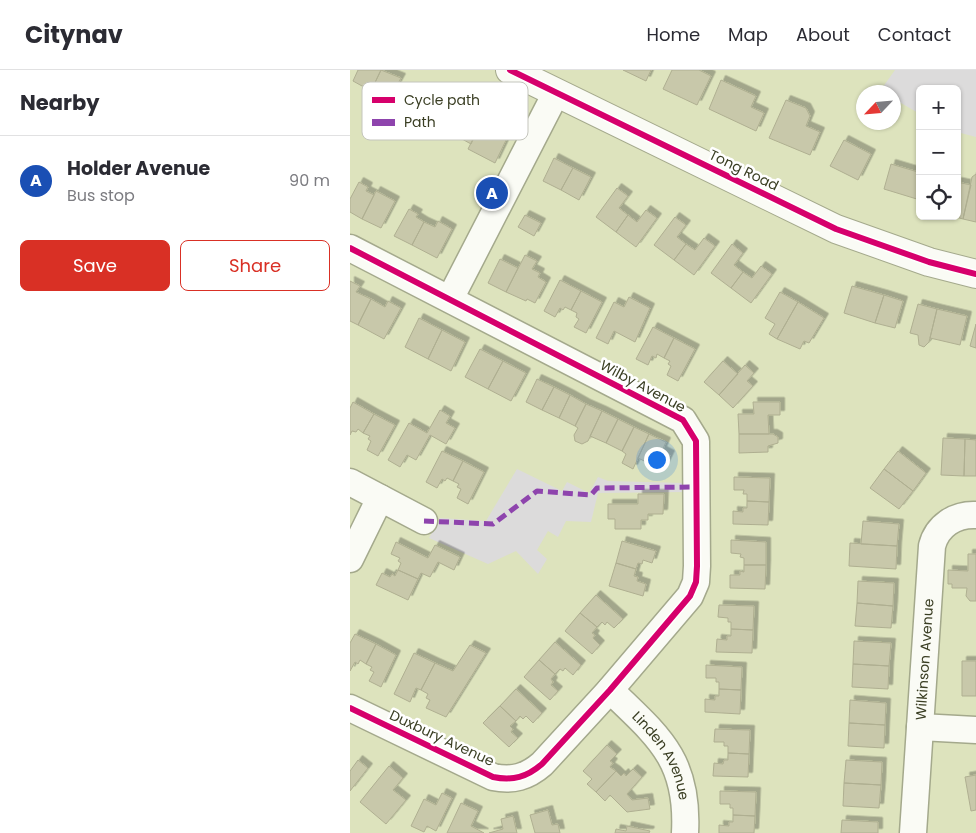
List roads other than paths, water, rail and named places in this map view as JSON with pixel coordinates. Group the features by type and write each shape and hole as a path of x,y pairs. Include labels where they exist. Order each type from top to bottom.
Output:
{"street":[{"name":"Tong Road","path":"510,70 836,228 929,262 976,274"},
{"path":"450,299 556,92"},
{"name":"Wilby Avenue","path":"350,248 683,420 696,441 696,582 690,596 610,690"},
{"path":"350,482 424,521"},
{"path":"350,559 380,498"},
{"name":"Wilkinson Avenue","path":"913,833 934,537 950,521 959,517 976,515"},
{"name":"Duxbury Avenue","path":"350,708 475,770 507,780 532,773 610,690"},
{"name":"Linden Avenue","path":"610,690 657,734 673,757 685,792 685,833"},
{"path":"920,727 976,730"}],"place":[{"name":"Holder Avenue","path":"492,193"}]}
